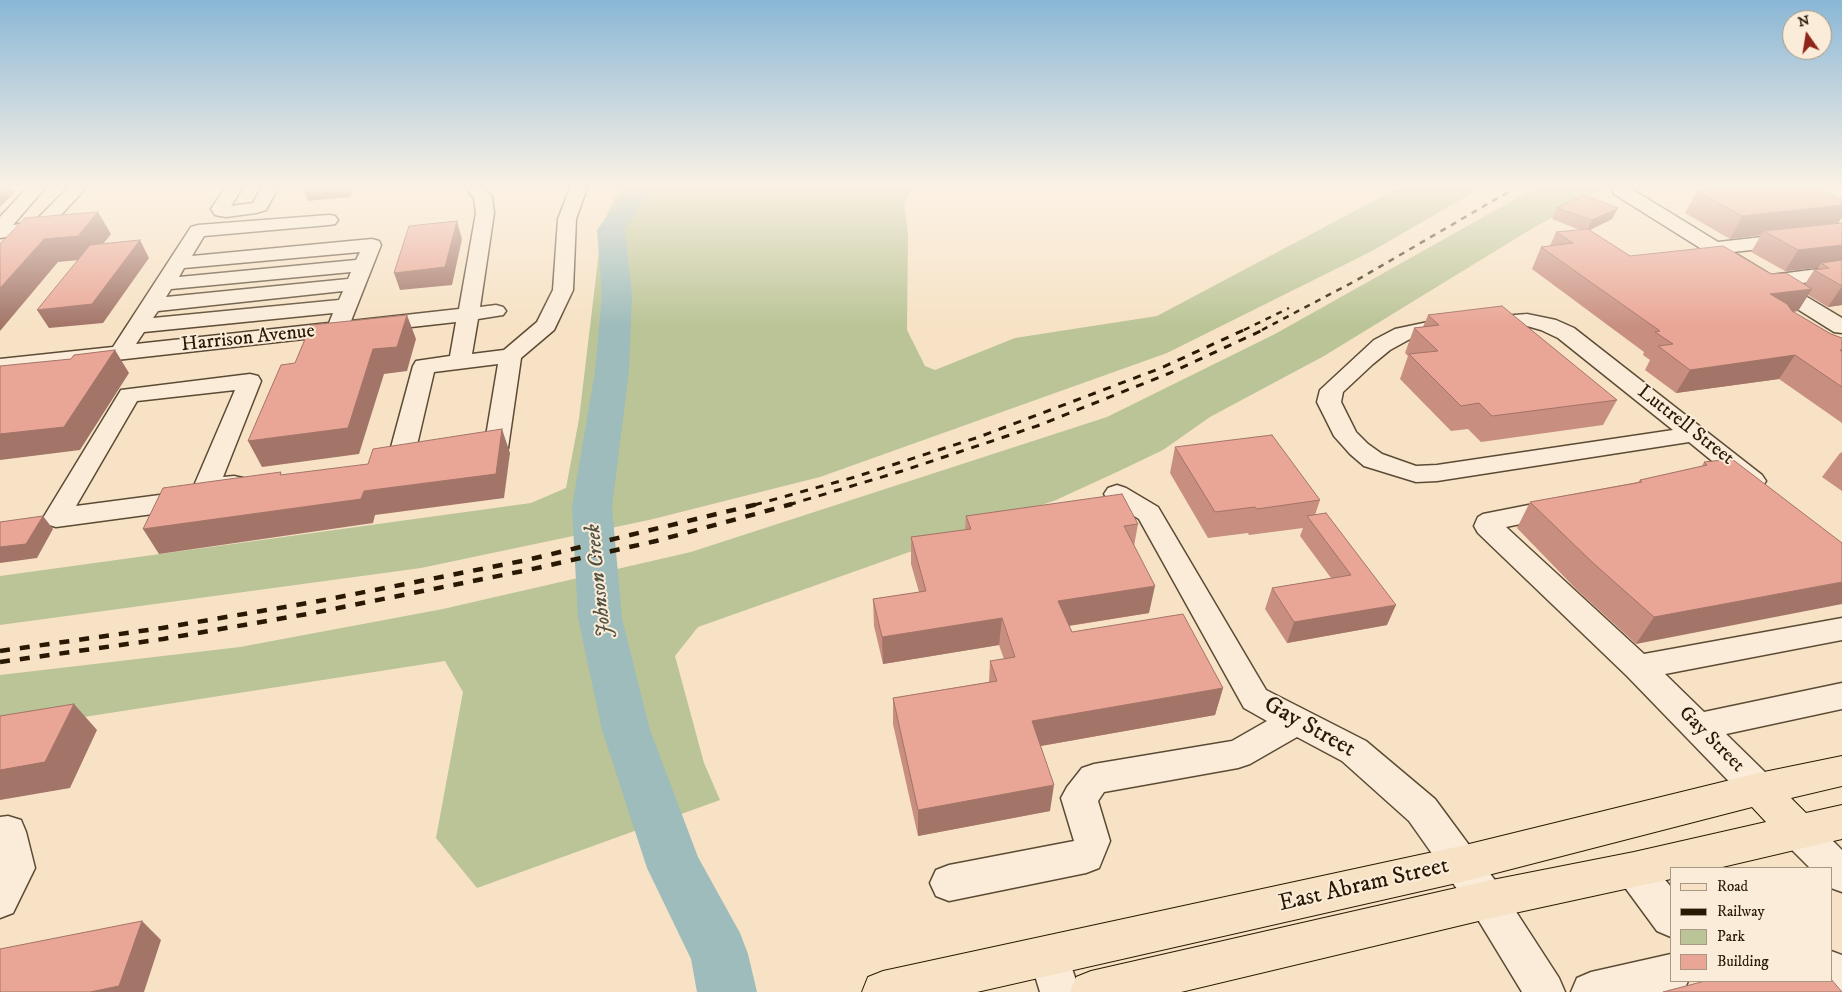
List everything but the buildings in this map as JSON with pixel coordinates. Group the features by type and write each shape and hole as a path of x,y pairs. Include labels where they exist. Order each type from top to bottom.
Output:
{"main road":[{"name":"East Abram Street","path":"884,992 1054,974 1461,864 1759,789 1842,771"},
{"path":"1759,789 1800,832"},
{"name":"East Abram Street","path":"1091,992 1487,900 1634,870 1842,822"}],"street":[{"path":"120,353 196,234"},
{"path":"460,362 482,234"},
{"path":"429,458 390,463 424,366 510,356 546,325 563,290 566,234"},
{"path":"1694,234 1836,322"},
{"path":"1716,248 1839,234"},
{"path":"182,257 319,238"},
{"path":"182,257 372,245 337,329"},
{"path":"164,284 364,265"},
{"path":"1768,281 1842,272"},
{"path":"151,305 356,284"},
{"path":"137,326 347,305"},
{"name":"Harrison Avenue","path":"0,366 496,311"},
{"name":"Luttrell Street","path":"1695,434 1586,452 1437,473 1416,474 1397,470 1374,460 1359,449 1346,436 1329,402 1332,390 1382,345 1403,334 1428,328 1527,320 1548,325 1566,333 1695,434 1772,496"},
{"path":"1793,320 1836,322"},
{"path":"458,454 496,448 510,356"},
{"path":"250,381 206,488 202,498 56,518 129,395 250,381"},
{"path":"1712,475 1741,471"},
{"path":"206,488 254,482"},
{"name":"Gay Street","path":"1117,494 1149,513 1256,699 1354,750 1422,810 1487,900 1545,992"},
{"name":"Gay Street","path":"1578,504 1493,520 1488,523 1488,526 1638,667 1759,789"},
{"path":"1638,667 1842,629"},
{"path":"1697,727 1842,696"},
{"path":"949,883 1086,856 1092,840 1080,798 1094,779 1238,754 1297,720"},
{"path":"0,833 8,832 16,868 0,900"},
{"path":"1800,832 1837,870"},
{"path":"1634,870 1670,917"},
{"path":"1832,972 1842,984"},
{"path":"1591,992 1670,974"}],"green space":[{"path":"601,234 908,234 907,330 925,366 935,370 1015,338 1157,316 1311,234 1401,234 1372,251 1167,353 820,477 649,520 421,568 0,625 0,576 531,503 566,488 579,419"},
{"path":"1453,234 1523,234 1324,356 1210,417 1163,450 1117,472 1056,500 698,627 675,656 704,763 720,800 477,888 436,838 463,692 445,661 0,730 0,675 240,647 443,609 691,552 1107,417 1275,334"}],"waterway":[{"name":"Johnson Creek","path":"611,234 617,295 612,371 592,507 600,618 626,730 674,868 719,954 727,992"}],"railway":[{"path":"1262,330 1357,280 1435,234"},
{"path":"1244,330 1289,308"},
{"path":"755,505 855,477 979,437 1161,368 1246,329"},
{"path":"788,505 902,471 1037,426 1170,373 1265,329"},
{"path":"0,662 163,639 313,613 528,570 656,541 792,504"},
{"path":"0,651 162,628 314,602 527,560 755,505"}]}
